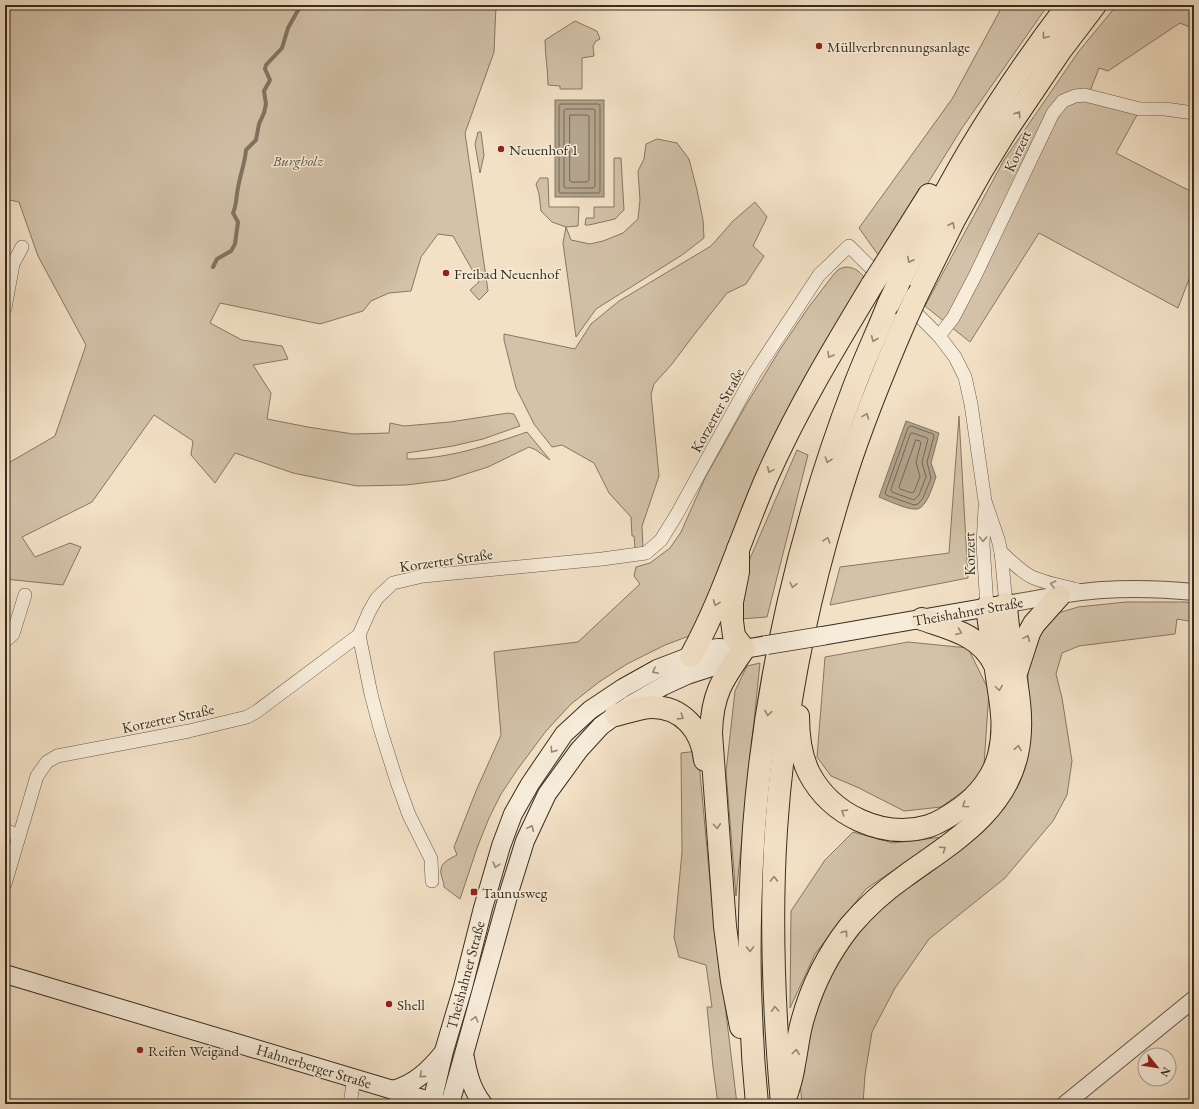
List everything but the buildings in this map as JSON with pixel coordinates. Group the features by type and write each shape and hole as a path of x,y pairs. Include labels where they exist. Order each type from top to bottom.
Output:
{"highway":[{"path":"756,1104 750,1014 750,910 754,827 760,765 777,658 797,567 811,515 854,387 890,303 893,273 930,193 968,152 1021,70 1068,5"},
{"path":"784,1104 778,1059 774,979 773,916 776,830 781,770 789,717 799,659 818,570 846,472 878,385 916,297 944,240 982,170 1006,131 1060,51 1095,5"},
{"path":"691,656 708,624 766,479 790,428 825,363 872,285 893,273"},
{"path":"738,549 738,572 732,602 732,621 734,636 744,649 726,675 717,692 711,733 725,926 732,981 756,1104"},
{"path":"1015,675 1029,633 1034,624 1058,596"},
{"path":"799,659 798,735 808,772 816,785 836,807 855,818 873,825 902,830 930,826 947,818 970,802 981,790 992,773 999,757 1003,718 996,666 996,606"},
{"path":"784,1104 808,1002 817,980 842,937 862,913 884,893 902,878 950,844 984,816 1003,791 1009,779 1017,754 1021,731 1020,700 1008,633 996,606"},
{"path":"922,619 966,635 987,651 996,666"},
{"path":"616,715 655,707 672,712 686,720 694,728 699,738 704,751 705,763 715,788"}],"main road":[{"name":"Theishahner Straße","path":"436,1103 444,1051 501,846 513,814 542,765 564,734 590,710 623,688 657,669 691,656 718,648 744,649 996,606"},
{"name":"Theishahner Straße","path":"450,1104 510,889 525,841 547,794 579,750 601,726 658,688 687,675 718,665 744,649"},
{"name":"Hahnerberger Straße","path":"5,974 436,1103"},
{"path":"463,987 466,994 470,996 474,997 482,992"},
{"path":"394,1090 403,1088 418,1079 430,1068 444,1051"},
{"path":"464,1057 472,1086 476,1095 483,1104"}],"street":[{"name":"Korzert","path":"939,336 953,318 975,276 1052,113 1063,101 1075,96 1085,95 1140,109 1165,109 1194,114"},
{"name":"Korzert","path":"849,246 939,336 955,357 965,377 972,404 985,500 983,544 996,606"},
{"name":"Korzerter Straße","path":"5,884 37,776 47,762 57,756 189,731 247,717 256,712 359,635 377,598 393,583 423,576 602,559 646,553 661,540 678,514 754,374 819,275 849,246"},
{"path":"5,308 13,264 22,247"},
{"name":"Korzert","path":"985,500 1001,552 996,606"},
{"path":"1001,552 1031,577 1083,592"},
{"name":"Theishahner Straße","path":"996,606 1083,592 1129,589 1194,592"},
{"path":"5,641 13,634 25,595"},
{"path":"359,635 371,694 380,728 409,815 431,859 432,881"},
{"path":"5,830 19,836"},
{"path":"1065,1104 1194,999"},
{"path":"350,1104 354,1078"}],"green space":[{"name":"Burgholz","path":"11,5 496,5 494,52 465,133 488,291 479,300 470,290 479,282 453,236 438,234 421,257 411,291 389,293 371,301 363,311 320,324 220,303 210,323 242,340 282,346 288,359 253,365 271,393 267,419 353,434 389,433 390,423 404,426 450,422 508,413 514,414 520,426 483,439 453,446 407,453 407,459 438,457 453,454 527,432 550,460 529,447 488,467 447,480 406,485 357,486 293,473 235,453 215,483 191,455 193,441 154,415 92,502 22,537 35,557 70,543 81,547 63,585 5,579 5,465 55,436 86,345 38,256 19,202 5,199 5,36"},
{"path":"1003,5 1048,5 962,128 881,259 859,228 952,99"},
{"path":"1117,5 1194,5 1194,29 1180,23 1108,71 1099,68 1087,99 1138,113 1116,153 1194,193 1194,266 1178,308 1039,233 970,342 925,306 1004,160 1079,51"},
{"path":"575,21 597,31 600,39 596,41 593,46 594,56 582,58 582,89 560,89 560,86 548,85 545,40"},
{"path":"478,132 481,132 484,155 480,173 475,144"},
{"path":"657,139 677,143 689,159 703,220 704,238 682,255 596,309 576,337 563,243 566,227 571,240 590,244 603,241 623,233 638,219 640,200 638,171 644,159 646,144"},
{"path":"614,158 621,158 624,210 615,219 585,225 586,218 594,218 594,207 614,207"},
{"path":"540,178 548,178 549,207 579,207 578,226 566,227 552,222 541,211 536,184"},
{"path":"755,202 767,217 753,246 764,256 746,284 727,293 672,364 654,384 651,394 659,476 642,526 643,548 635,548 634,536 632,536 631,517 609,493 594,463 562,445 552,447 534,424 516,388 504,340 504,334 575,349 591,324 619,301 711,246 733,221"},
{"path":"845,267 855,269 868,281 697,633 665,645 627,664 599,682 571,704 546,731 501,794 489,818 477,848 460,899 444,887 441,870 445,862 457,855 454,847 476,791 501,735 494,652 578,642 640,584 634,576 636,567 650,563 670,548 681,532 705,478 746,405 781,348 808,308 834,274 839,269"},
{"path":"959,416 968,578 830,605 840,567 949,553"},
{"path":"797,450 808,455 767,617 740,619 745,570"},
{"path":"1126,602 1186,602 1194,604 1194,622 1177,619 1175,634 1079,646 1062,653 1056,674 1062,698 1072,761 1067,795 1053,821 1005,878 929,939 895,988 872,1032 865,1075 863,1104 802,1104 799,1070 825,976 861,923 944,856 1028,694 1028,659 1048,616 1078,607"},
{"path":"908,642 968,648 989,691 984,765 976,782 941,807 904,811 859,788 831,776 817,757 825,657"},
{"path":"760,663 736,896 726,772 735,691 747,666"},
{"path":"698,751 715,936 720,964 737,1104 718,1104 707,1007 712,1007 706,965 679,957 674,937 682,852 681,753"},
{"path":"853,832 893,843 942,837 866,889 815,954 790,1008 791,911 825,860"}],"water":[{"path":"555,100 604,100 604,197 555,197"},
{"path":"906,421 939,433 931,463 936,477 930,494 923,506 917,509 906,508 879,497"}],"waterway":[{"path":"213,267 217,259 231,251 235,244 238,222 233,213 246,150 256,140 259,124 264,113 266,104 264,91 270,80 265,69 266,65 282,48 288,28 301,5"}],"place":[{"name":"Müllverbrennungsanlage","path":"819,46"},
{"name":"Neuenhof 1","path":"501,149"},
{"name":"Freibad Neuenhof","path":"446,273"},
{"name":"Taunusweg","path":"474,892"},
{"name":"Shell","path":"389,1004"},
{"name":"Reifen Weigand","path":"140,1050"}]}
